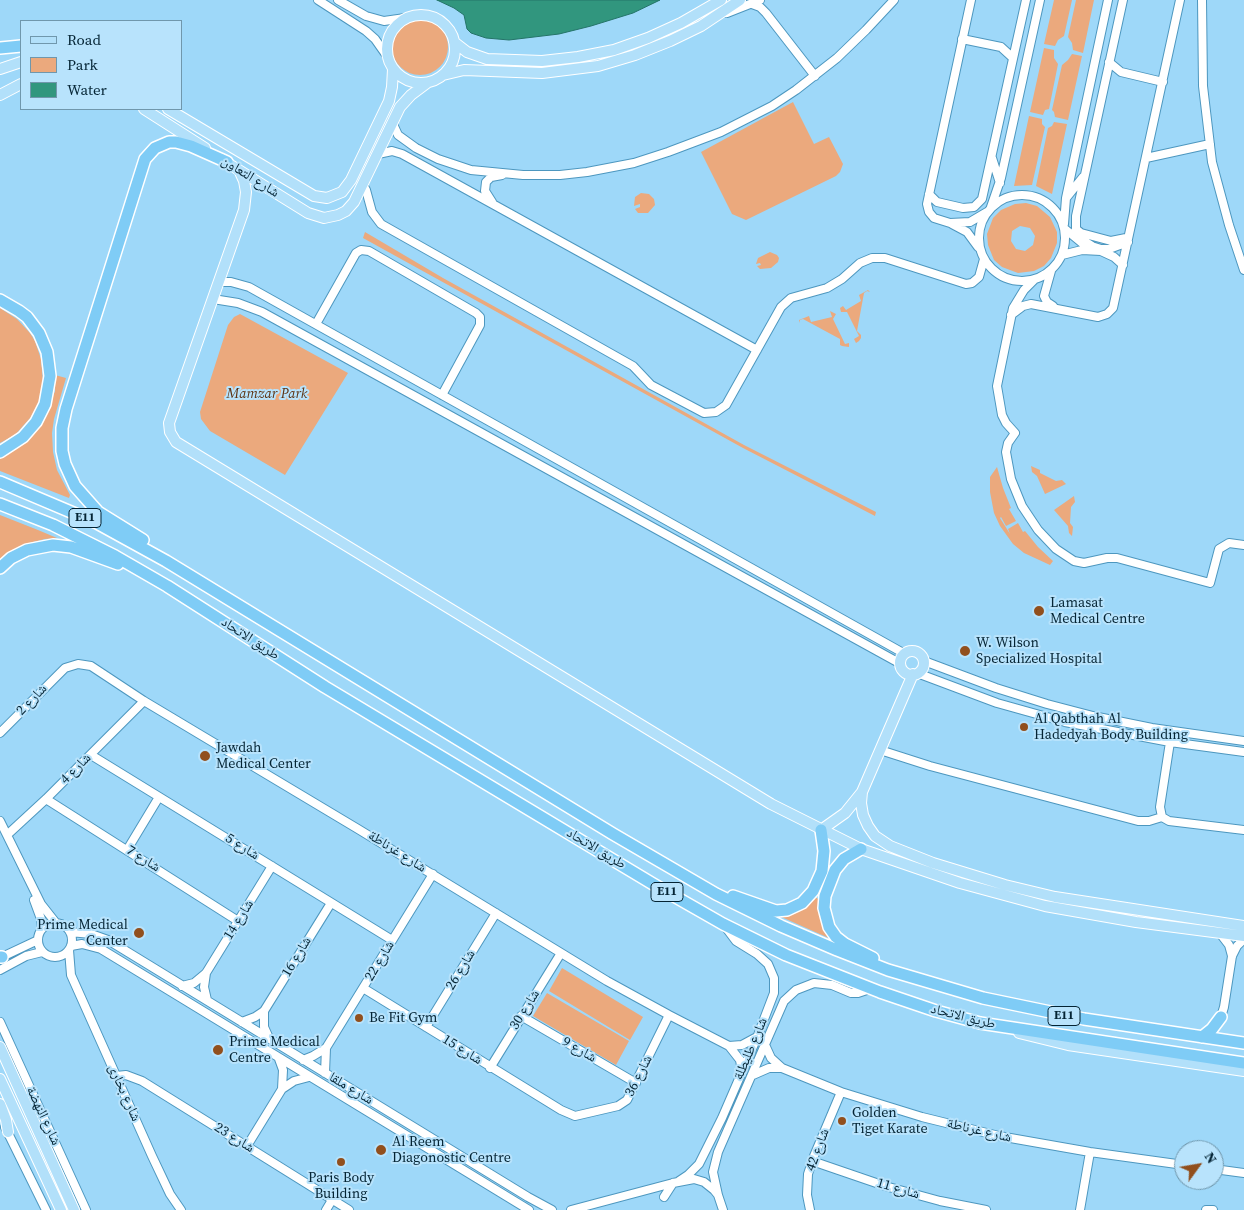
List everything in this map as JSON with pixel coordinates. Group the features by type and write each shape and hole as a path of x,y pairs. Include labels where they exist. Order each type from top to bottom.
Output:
{"highway":[{"path":"0,48 20,46"},
{"path":"166,560 153,545 98,512 79,491 70,475 62,451 64,418 144,159 155,148 169,142 176,142 191,146 227,162"},
{"path":"0,300 19,311 39,333 47,352 50,376 45,404 36,422 23,437 0,452"},
{"name":"طريق الاتحاد","path":"0,482 90,520 166,560 546,793 716,894 809,938 888,970 954,990 1033,1010 1092,1021 1244,1043"},
{"name":"طريق الاتحاد","path":"0,504 80,538 115,556 325,687 723,924 786,955 870,989 936,1011 1002,1027 1244,1064"},
{"path":"0,568 11,558 27,550 53,545 71,547 148,575"},
{"path":"716,894 741,898 770,910 787,910 798,906 810,895 822,871 824,851 821,830"},
{"path":"861,849 849,855 835,870 825,896 825,915 829,927 840,941 874,958 888,970"},
{"path":"1202,1037 1212,1029 1221,1017"}],"main road":[{"path":"454,42 468,52 487,59 542,61 578,57 614,50 648,38 681,23 721,0"},
{"path":"443,75 474,69 542,73 598,66 635,55 670,41 716,17 740,0"},
{"path":"420,14 436,18 448,27 454,42 454,57 450,67 435,80 426,83 406,80 393,69 387,56 386,46 389,36 397,24 405,18 420,14"},
{"path":"0,69 20,62"},
{"path":"356,198 349,196 344,190 351,180 387,108 392,87 393,69"},
{"name":"شارع التعاون","path":"146,110 308,213 319,217 334,217 349,208 356,198 392,122 407,98 426,83"},
{"path":"0,95 20,85"},
{"name":"شارع التعاون","path":"170,110 314,196 322,198 332,197 344,190"},
{"path":"239,170 245,187 245,204 169,423 170,432 176,442 748,790 821,830 861,849 960,883 1044,906 1136,922 1219,932 1244,937"},
{"path":"821,830 845,813 862,792 915,674 922,668 924,661 921,655 911,651 902,656 901,664 904,671 915,674"},
{"path":"862,792 863,815 875,836 890,846 933,863 1005,885 1055,897 1244,926"},
{"path":"1002,1027 1068,1045 1244,1071"},
{"name":"شارع النهضة","path":"0,1047 74,1210"},
{"name":"شارع النهضة","path":"0,1078 61,1210"},
{"path":"0,1104 8,1132"}],"street":[{"path":"318,0 366,31 375,39 387,56"},
{"path":"338,0 366,16 384,21 405,18"},
{"path":"716,17 762,0 766,13"},
{"path":"392,122 398,135 416,148 449,164 478,171 547,176 617,167 651,158 694,143 738,124 772,106 815,76 852,44 894,0"},
{"path":"971,0 927,206 930,214 937,220 950,223 967,232 994,272 1016,282 1034,280"},
{"path":"929,194 932,199 940,203 963,208 974,207 980,202 983,196 1026,0"},
{"path":"363,185 372,212 382,224 633,366 651,385 701,412 712,413 723,408 786,301 835,284 866,260 884,258 966,284 974,282 979,277 982,256 979,234 981,222 989,210 1000,183 1040,0"},
{"path":"1057,309 1047,302 1044,296 1051,271 1062,255 1065,245 1066,198 1108,0"},
{"path":"1092,246 1080,238 1076,230 1076,216 1123,0"},
{"path":"1012,315 1023,306 1031,304 1094,316 1107,314 1114,304 1180,0"},
{"path":"1202,0 1203,86 1210,144 1222,204 1244,270"},
{"path":"752,4 760,7 766,13 815,76"},
{"path":"962,39 1002,46 1017,41"},
{"path":"1002,46 1013,58"},
{"path":"1109,62 1121,72 1163,82"},
{"path":"1106,78 1121,72"},
{"path":"1146,158 1210,144"},
{"path":"378,154 387,151 397,152 757,350"},
{"path":"992,156 1000,183"},
{"path":"478,171 485,185 487,196 494,206"},
{"path":"473,193 495,176 511,173"},
{"path":"1066,198 1086,173"},
{"path":"950,223 970,222 989,210 1000,200 1013,196 1032,196 1049,205 1058,214 1064,227 1078,241 1101,250 1114,257 1123,265"},
{"path":"1076,230 1111,241 1129,239"},
{"path":"1062,255 1082,250 1109,249 1129,239"},
{"path":"316,324 355,254 361,250 367,250 480,317 480,325 442,394"},
{"path":"1051,271 1034,280 1020,296 1012,315 997,386 1002,415 1015,433 1007,446 1007,459 1011,478 1022,506 1032,523 1050,543 1071,560 1088,563 1101,558 1117,558 1210,583 1216,554 1221,546 1229,543 1244,545"},
{"path":"218,282 231,282 249,286 905,654"},
{"path":"213,299 238,302 262,312 901,664"},
{"path":"924,661 996,688 1093,716 1152,728 1244,741"},
{"name":"شارع غرناطة","path":"65,668 78,664 91,666 144,701 561,953 669,1015 729,1046"},
{"name":"شارع 2","path":"0,733 65,668"},
{"path":"915,674 997,703 1065,722 1170,742 1244,752"},
{"name":"شارع 4","path":"7,835 91,755 144,701"},
{"path":"1065,722 1066,718 1071,716 1088,718 1093,716"},
{"path":"1170,742 1160,807 1162,816 1169,821 1244,830"},
{"path":"880,750 944,770 1129,819 1149,821 1162,816"},
{"name":"شارع 5","path":"91,755 392,940"},
{"path":"127,850 159,797"},
{"name":"شارع 7","path":"46,799 238,921"},
{"path":"0,821 22,868 23,876 41,918 42,929 38,940 42,952 55,958 61,956 70,948 72,941 70,932 63,925 56,923 47,925 42,929"},
{"name":"شارع 14","path":"182,986 194,983 206,973 272,866"},
{"path":"22,868 27,873 43,908 56,923"},
{"name":"شارع 22","path":"303,1060 326,1048 433,874"},
{"name":"شارع 16","path":"264,1011 330,902"},
{"name":"شارع 26","path":"426,1027 496,913"},
{"name":"شارع طليطلة","path":"676,1182 693,1171 722,1118 758,1035 775,985 768,964 757,954 736,941 723,924"},
{"name":"شارع ملقا","path":"70,932 92,934 103,938 552,1210"},
{"path":"1219,932 1229,945 1232,956"},
{"path":"1221,1017 1232,956 1244,937"},
{"path":"0,969 3,959 38,940"},
{"name":"شارع ملقا","path":"70,948 82,944 95,946 529,1210"},
{"name":"شارع بخارى","path":"70,948 71,975"},
{"path":"3,959 42,952"},
{"name":"شارع 30","path":"490,1068 561,953"},
{"name":"شارع بخارى","path":"55,958 71,975 170,1194 181,1210"},
{"path":"0,977 3,959"},
{"path":"120,962 132,963 165,984 168,984 170,978"},
{"path":"206,973 204,987 207,1000"},
{"name":"شارع طليطلة","path":"723,1210 714,1179 714,1166 784,1001 791,994 809,984 826,984 851,993 870,989"},
{"name":"شارع 15","path":"364,988 490,1068 561,1110"},
{"path":"769,1006 775,998 778,998 778,1015"},
{"path":"242,1022 264,1011"},
{"path":"264,1011 264,1027 269,1038"},
{"name":"شارع 36","path":"561,1110 567,1114 580,1116 618,1106 627,1100 669,1015"},
{"name":"شارع 9","path":"521,1016 636,1083"},
{"name":"شارع النهضة","path":"0,1022 86,1210"},
{"path":"729,1046 742,1046 758,1035"},
{"path":"729,1046 740,1060 742,1071"},
{"path":"766,1046 771,1058 782,1068"},
{"path":"325,1073 326,1048"},
{"path":"279,1059 283,1070 282,1089"},
{"path":"753,1075 769,1068 782,1068"},
{"name":"شارع غرناطة","path":"782,1068 841,1092 974,1131 1090,1152 1174,1164"},
{"name":"شارع 23","path":"116,1076 126,1075 142,1081 349,1210"},
{"path":"246,1146 282,1089 294,1081 309,1077"},
{"name":"شارع 42","path":"810,1210 807,1188 808,1174 841,1092"},
{"path":"0,1117 46,1210"},
{"path":"722,1118 719,1136 720,1139 724,1139"},
{"path":"1080,1210 1090,1152"},
{"name":"شارع 11","path":"812,1161 885,1186 940,1201 986,1210"},
{"path":"1224,1170 1244,1173"},
{"path":"578,1209 691,1179 699,1180 710,1186 718,1195"},
{"path":"664,1197 676,1182"},
{"path":"326,1210 332,1200"},
{"path":"939,1210 940,1201"},
{"path":"1206,1210 1213,1210"}],"green space":[{"path":"1054,0 1072,0 1064,36 1058,40 1055,46 1044,44"},
{"path":"1076,0 1094,0 1083,53 1073,50 1072,43 1068,37"},
{"path":"414,19 426,19 440,27 448,41 446,58 440,67 426,75 414,75 404,70 397,63 392,53 392,41 397,31 404,24"},
{"path":"1044,48 1054,50 1054,58 1058,64 1049,109 1045,110 1043,115 1030,112"},
{"path":"1072,54 1082,56 1068,120 1055,117 1052,110 1062,65"},
{"path":"793,102 814,144 829,137 843,164 840,172 836,176 746,220 732,214 701,152"},
{"path":"1029,116 1042,119 1042,124 1045,127 1032,185 1014,186"},
{"path":"1054,122 1067,124 1052,194 1036,186 1048,128"},
{"path":"641,193 649,194 654,199 655,205 648,213 638,213 635,209 640,207 640,204 634,206 635,197"},
{"path":"1026,203 1037,206 1050,217 1057,232 1057,243 1051,258 1044,266 1034,271 1018,273 1002,267 994,260 988,245 987,234 993,218 1001,210 1015,204","holes":["1020,226 1030,228 1035,236 1033,245 1025,251 1016,249 1011,241 1012,231"]},
{"path":"365,232 443,278 744,445 876,512 875,516 743,448 363,238"},
{"path":"770,252 777,255 779,258 778,262 771,268 760,269 757,266 761,265 760,263 756,264 758,258"},
{"path":"868,290 870,292 864,293 857,331 861,338 856,343 854,339 859,336 847,312 841,312 840,308 843,306 846,310 861,301 859,295"},
{"path":"0,308 17,319 35,341 41,359 43,381 38,404 31,417 15,435 0,443"},
{"path":"830,311 836,314 833,319 845,344 849,343 849,347 840,345 840,339 803,319 799,323 799,320 809,316 811,322 832,317"},
{"name":"Mamzar Park","path":"240,314 348,373 285,475 210,431 201,419 200,412 228,325 234,317"},
{"path":"55,375 66,378 54,419 52,433 53,452 57,470 70,495 69,498 0,471 0,457 13,451 27,440 40,426 46,416 55,391"},
{"path":"1031,466 1040,470 1040,473 1056,481 1062,480 1066,484 1045,494 1037,476 1032,472"},
{"path":"997,467 1011,508 1009,509 1016,521 1006,526 1000,518 1010,534 1008,529 1018,523 1023,532 1025,531 1053,561 1050,565 1024,553 1013,544 1000,526 994,513 990,492 990,477"},
{"path":"1074,496 1075,502 1071,507 1070,523 1073,527 1072,536 1069,533 1068,526 1054,510"},
{"path":"0,515 57,538 25,544 12,551 0,561"},
{"path":"815,897 820,900 821,921 831,939 777,915 790,915 810,904"},
{"path":"562,968 643,1017 630,1040 549,991"},
{"path":"547,993 629,1041 616,1065 533,1016"}],"water":[{"path":"437,0 660,0 633,13 591,26 559,34 509,40 486,38 471,33 467,29 464,15"}],"place":[{"name":"Lamasat Medical Centre","path":"1039,611"},
{"name":"W. Wilson Specialized Hospital","path":"965,651"},
{"name":"Al Qabthah Al Hadedyah Body Building","path":"1024,727"},
{"name":"Jawdah Medical Center","path":"205,756"},
{"name":"Prime Medical Center","path":"139,933"},
{"name":"Be Fit Gym","path":"359,1018"},
{"name":"Prime Medical Centre","path":"218,1050"},
{"name":"Golden Tiget Karate","path":"842,1121"},
{"name":"Al Reem Diagonostic Centre","path":"381,1150"},
{"name":"Paris Body Building","path":"341,1162"}]}
